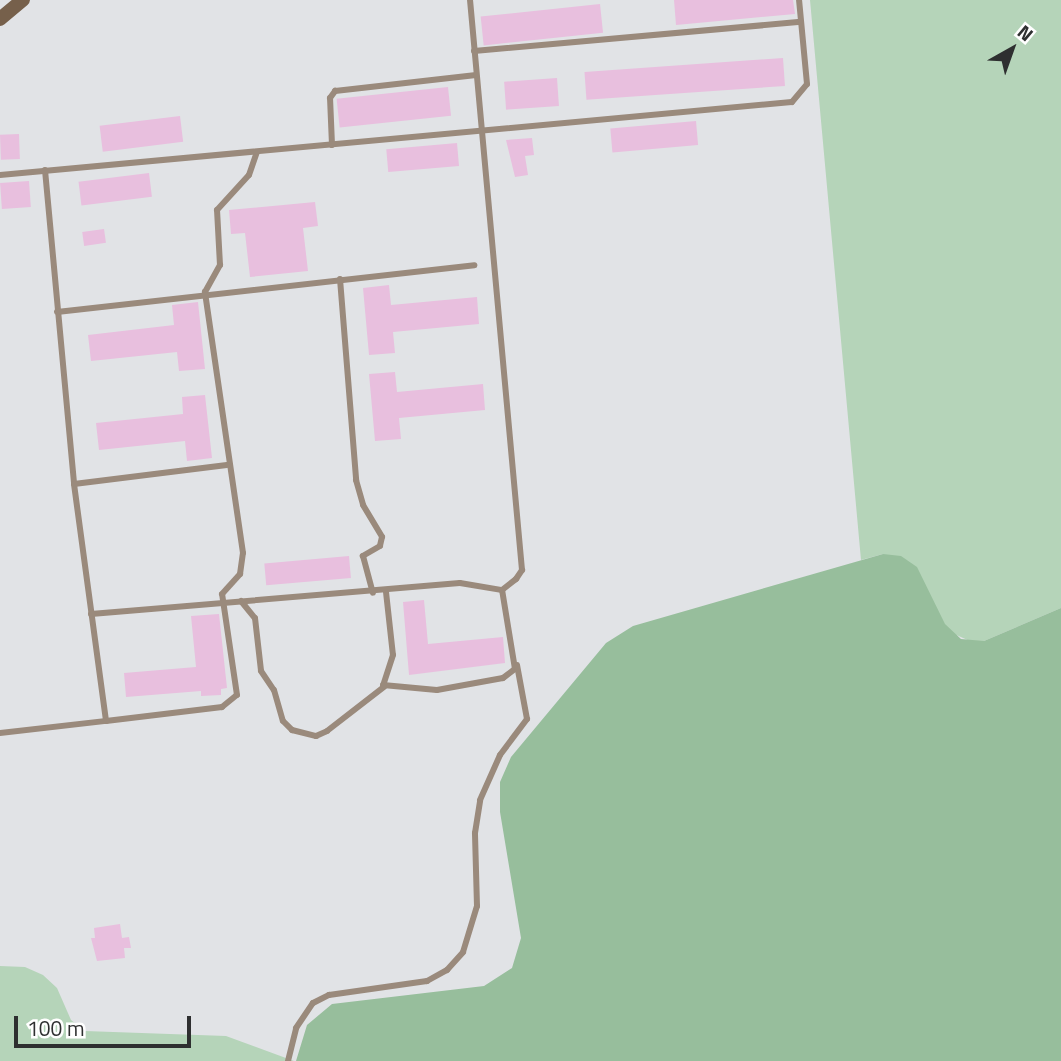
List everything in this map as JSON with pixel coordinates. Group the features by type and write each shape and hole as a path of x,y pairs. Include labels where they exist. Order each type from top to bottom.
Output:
{"main road":[{"path":"0,19 23,0"}],"lane":[{"path":"470,0 522,570 502,590"},
{"path":"0,175 792,102 807,84 799,0"},
{"path":"474,51 801,22"},
{"path":"332,145 330,98 335,90 477,75"},
{"path":"0,733 222,707 235,701 222,594 243,567 205,292 220,265 217,210 249,175 257,152"},
{"path":"45,170 74,484 106,721"},
{"path":"57,312 205,292 474,265"},
{"path":"340,279 356,480 363,505 382,537 380,546 363,556 373,593"},
{"path":"74,484 227,465"},
{"path":"91,614 223,602 386,592 460,583 502,590"},
{"path":"288,1061 296,1028 313,1003 329,995 427,981 447,970 463,952 476,918 475,834 483,790 500,755 527,719 502,590"},
{"path":"241,601 256,618 261,671 274,690 283,721 292,730 316,736 327,731 384,687 393,655 386,592"},
{"path":"384,687 437,690 503,678 517,665"}],"green space":[{"path":"810,0 1061,0 1061,608 984,641 972,642 952,633 883,554 861,560"},
{"path":"883,554 901,556 917,567 945,624 961,639 984,641 1061,608 1061,1061 296,1061 307,1025 332,1004 484,986 512,968 521,938 500,812 500,782 511,757 606,643 633,626"},
{"path":"0,966 25,967 43,975 57,988 71,1020 85,1031 226,1036 294,1061 0,1061"}],"building":[{"path":"674,0 793,0 795,14 676,25"},
{"path":"600,4 603,33 484,45 481,17"},
{"path":"783,58 785,86 586,100 584,72"},
{"path":"557,78 559,106 506,110 504,82"},
{"path":"448,87 451,116 340,128 337,99"},
{"path":"180,116 183,142 103,152 100,126"},
{"path":"696,121 698,145 612,152 610,128"},
{"path":"19,134 20,159 1,160 0,135"},
{"path":"532,138 534,155 525,156 528,175 515,177 506,140"},
{"path":"457,143 459,166 388,172 386,149"},
{"path":"149,173 152,197 81,205 79,182"},
{"path":"29,181 31,207 2,209 0,183"},
{"path":"315,202 318,226 303,228 308,271 250,277 245,233 231,234 229,210"},
{"path":"104,229 106,243 84,246 82,232"},
{"path":"389,285 391,305 477,297 479,324 393,332 395,353 369,355 363,288"},
{"path":"198,302 205,369 179,371 177,352 91,361 88,335 174,325 172,305"},
{"path":"395,372 397,392 483,384 485,410 399,418 401,439 375,441 369,374"},
{"path":"205,395 212,458 187,461 185,441 99,450 96,423 183,414 182,397"},
{"path":"349,556 351,578 266,585 264,563"},
{"path":"424,600 428,644 503,637 505,663 409,675 403,602"},
{"path":"219,614 227,688 221,689 221,695 201,696 201,691 126,697 124,673 196,667 191,616"},
{"path":"120,924 122,938 129,937 131,948 124,948 125,958 97,961 91,938 95,938 94,928"}]}
